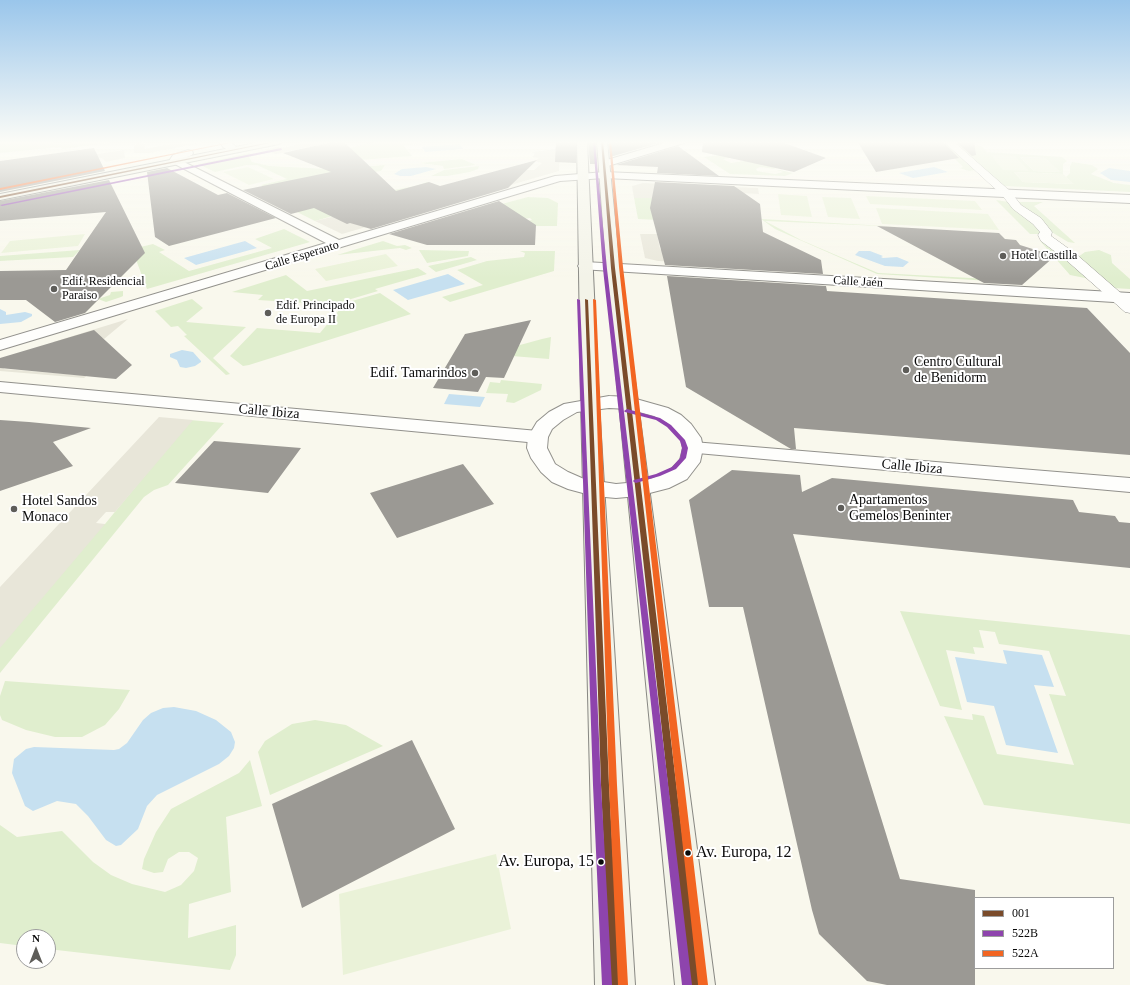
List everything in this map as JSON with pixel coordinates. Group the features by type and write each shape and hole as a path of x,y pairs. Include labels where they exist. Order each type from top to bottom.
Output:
{"main road":[{"path":"0,190 15,187"},
{"path":"0,197 50,187"},
{"path":"582,187 605,793 615,985"},
{"path":"607,187 638,489 696,985"}],"street":[{"path":"224,187 339,245"},
{"name":"Calle Esperanto","path":"0,346 529,187"},
{"path":"901,187 1130,199"},
{"path":"999,187 1006,193 1016,207 1037,221 1046,232 1076,249 1078,253 1072,257 1101,283 1124,298 1130,309"},
{"name":"Calle Jaén","path":"585,266 1124,298"},
{"path":"1070,276 1101,283"},
{"name":"Calle Ibiza","path":"0,387 538,437"},
{"path":"609,402 629,403 661,412 674,419 684,428 691,438 693,448 690,462 679,474 662,483 638,489 616,490 593,476 560,477 548,468 540,458 537,448 538,437 544,426 556,416 571,408 590,404 609,402"},
{"name":"Calle Ibiza","path":"693,448 1130,485"}],"green space":[{"path":"410,187 437,187 315,221 291,209"},
{"path":"1024,187 1130,187 1130,192"},
{"path":"778,194 807,196 812,217 781,215"},
{"path":"866,196 975,201 982,210 870,204"},
{"path":"528,197 548,198 558,203 557,226 529,226 523,221 532,220 530,218 512,221 494,206"},
{"path":"822,197 851,198 860,219 828,217"},
{"path":"634,198 652,198 697,222 638,219"},
{"path":"996,200 1009,202 1025,214 1042,232 1039,234 1030,234"},
{"path":"1017,202 1043,202 1034,206 1075,243 1068,242 1050,231"},
{"path":"876,208 988,214 999,230 882,224"},
{"path":"761,219 904,227 765,221 801,240 878,273 990,279 990,281 877,274 775,229"},
{"path":"284,229 310,242 147,289 132,249 153,244 165,250 159,252 189,271 272,248 255,239"},
{"path":"85,234 78,246 1,253 10,241"},
{"path":"383,241 397,246 405,245 412,248 406,250 400,248 337,255"},
{"path":"1040,241 1043,242 1090,279 1070,275"},
{"path":"80,250 73,257 0,261 0,256"},
{"path":"419,250 469,251 468,256 427,263"},
{"path":"1099,250 1111,255 1112,263 1130,279 1130,289 1113,288 1078,257 1085,252"},
{"path":"520,251 555,251 554,271 450,302 442,297 483,285 457,270 487,261 524,257 525,253"},
{"path":"386,254 398,266 326,281 315,269"},
{"path":"471,257 477,260 436,272 428,266"},
{"path":"418,268 427,274 375,289 378,291 341,302 338,305 258,300 263,295 232,292 286,275 307,291"},
{"path":"123,291 123,296 106,302 98,299 110,295 111,292"},
{"path":"380,293 411,314 249,365 243,366 230,356 257,328 320,333 345,303"},
{"path":"192,299 203,308 186,322 246,327 213,358 230,374 226,375 184,336 187,335 178,326 171,327 155,311"},
{"path":"551,337 549,359 487,354 542,339"},
{"path":"501,380 542,384 541,390 514,403 506,402 508,394 486,393 490,382 500,383"},
{"path":"190,420 224,423 168,485 154,490 144,497 0,673 0,632 96,524 105,524"},
{"path":"900,611 1130,635 1130,824 984,805 944,716 973,720 972,714 984,716 997,754 1074,765 1049,694 1066,696 1049,651 999,644 995,632 979,630 984,648 973,647 975,654 946,650 962,710 940,706"},
{"path":"5,681 130,690 119,709 105,725 82,737 55,737 26,730 2,720 0,715 0,696"},
{"path":"315,720 346,725 383,746 270,795 258,752 265,741 292,724"},
{"path":"250,760 262,806 226,817 231,892 189,904 188,938 236,925 236,955 230,970 56,950 56,929 16,929 16,945 0,943 0,825 17,837 62,831 93,862 111,875 132,884 165,892 181,885 194,871 198,858 189,852 179,852 168,859 163,872 154,873 142,869 144,859 156,832 171,809 239,773"},
{"path":"496,854 511,929 343,975 339,894"}],"shaded area":[{"path":"456,187 504,187 342,234 315,221"},
{"path":"632,187 758,188 759,194 713,192 652,198 634,198"},
{"path":"640,234 657,234 660,249 718,265 658,261 645,258"},
{"path":"128,319 104,339 102,338 63,350 53,342"},
{"path":"0,358 4,369 79,375 97,367 84,378 0,371"},
{"path":"159,417 193,420 115,512 106,512 96,523 105,524 0,648 0,587"}],"water":[{"path":"245,241 257,248 196,265 184,258"},
{"path":"859,251 870,251 883,256 881,257 883,258 897,257 909,262 903,267 885,266 855,255"},
{"path":"448,274 465,284 408,300 393,290"},
{"path":"0,309 6,312 6,315 25,312 32,314 32,316 21,322 0,324"},
{"path":"182,350 193,352 201,362 195,366 186,368 180,367 177,360 170,357 170,354"},
{"path":"449,394 485,397 480,407 444,404"},
{"path":"1003,650 1042,655 1054,687 1034,685 1058,753 1006,745 994,706 967,702 955,657 1007,664"},
{"path":"174,707 196,711 216,720 231,732 235,742 234,748 229,756 219,764 157,795 147,806 138,829 121,845 116,846 106,840 88,816 76,804 57,801 33,811 25,806 12,773 14,759 26,749 34,747 119,749 127,743 143,720 151,713 163,708"}],"building":[{"path":"0,187 25,187 0,192"},
{"path":"73,187 112,187 145,253 85,313 55,322 26,300 0,300 0,271 66,270 106,212 0,221 0,201"},
{"path":"149,187 203,187 218,195 227,193 276,218 169,246 155,237"},
{"path":"258,187 392,187 396,191 411,187 509,187 371,229 350,223 347,224 314,208 291,214 243,190"},
{"path":"654,187 735,187 760,204 763,232 821,260 823,274 665,265 650,208"},
{"path":"499,201 536,225 535,245 427,245 389,234"},
{"path":"877,226 999,233 1005,239 1016,240 1020,245 1055,256 1022,285 984,283"},
{"name":"Centro Cultural de Benidorm","path":"667,276 826,286 827,291 1087,308 1130,353 1130,455 794,428 796,449 791,449 686,387"},
{"path":"531,320 504,378 486,377 478,392 433,388 465,334"},
{"path":"94,330 132,365 116,379 0,368 0,358"},
{"path":"0,420 91,428 53,442 73,466 0,491"},
{"path":"214,441 301,448 268,493 175,483"},
{"path":"463,464 494,504 397,538 370,493"},
{"path":"732,470 800,475 802,492 832,478 1073,500 1079,512 1115,516 1119,522 1130,523 1130,568 793,534 900,879 975,890 975,985 887,985 867,981 819,934 812,910 743,607 709,607 689,500"},
{"path":"412,740 455,829 302,908 272,804"}],"transit line":[{"name":"522A","path":"0,189 10,187"},
{"name":"001","path":"0,197 50,187"},
{"name":"522B","path":"2,205 92,187"},
{"name":"522B","path":"598,187 605,269 687,985"},
{"name":"001","path":"606,187 613,268 695,985"},
{"name":"522A","path":"614,187 621,267 703,984"},
{"name":"522B","path":"578,300 597,785 607,985"},
{"name":"001","path":"586,300 605,785 615,985"},
{"name":"522A","path":"594,300 613,785 623,985"},
{"name":"522B","path":"627,411 658,419 669,426 683,441 685,448 683,458 674,468 658,475 636,481"}],"place":[{"name":"Hotel Castilla","path":"1003,256"},
{"name":"Edif. Residencial Paraiso","path":"54,289"},
{"name":"Edif. Principado de Europa II","path":"268,313"},
{"name":"Centro Cultural de Benidorm","path":"906,370"},
{"name":"Edif. Tamarindos","path":"475,373"},
{"name":"Apartamentos Gemelos Beninter","path":"841,508"},
{"name":"Hotel Sandos Monaco","path":"14,509"},
{"name":"Av. Europa, 12","path":"688,853"},
{"name":"Av. Europa, 15","path":"601,862"}]}
